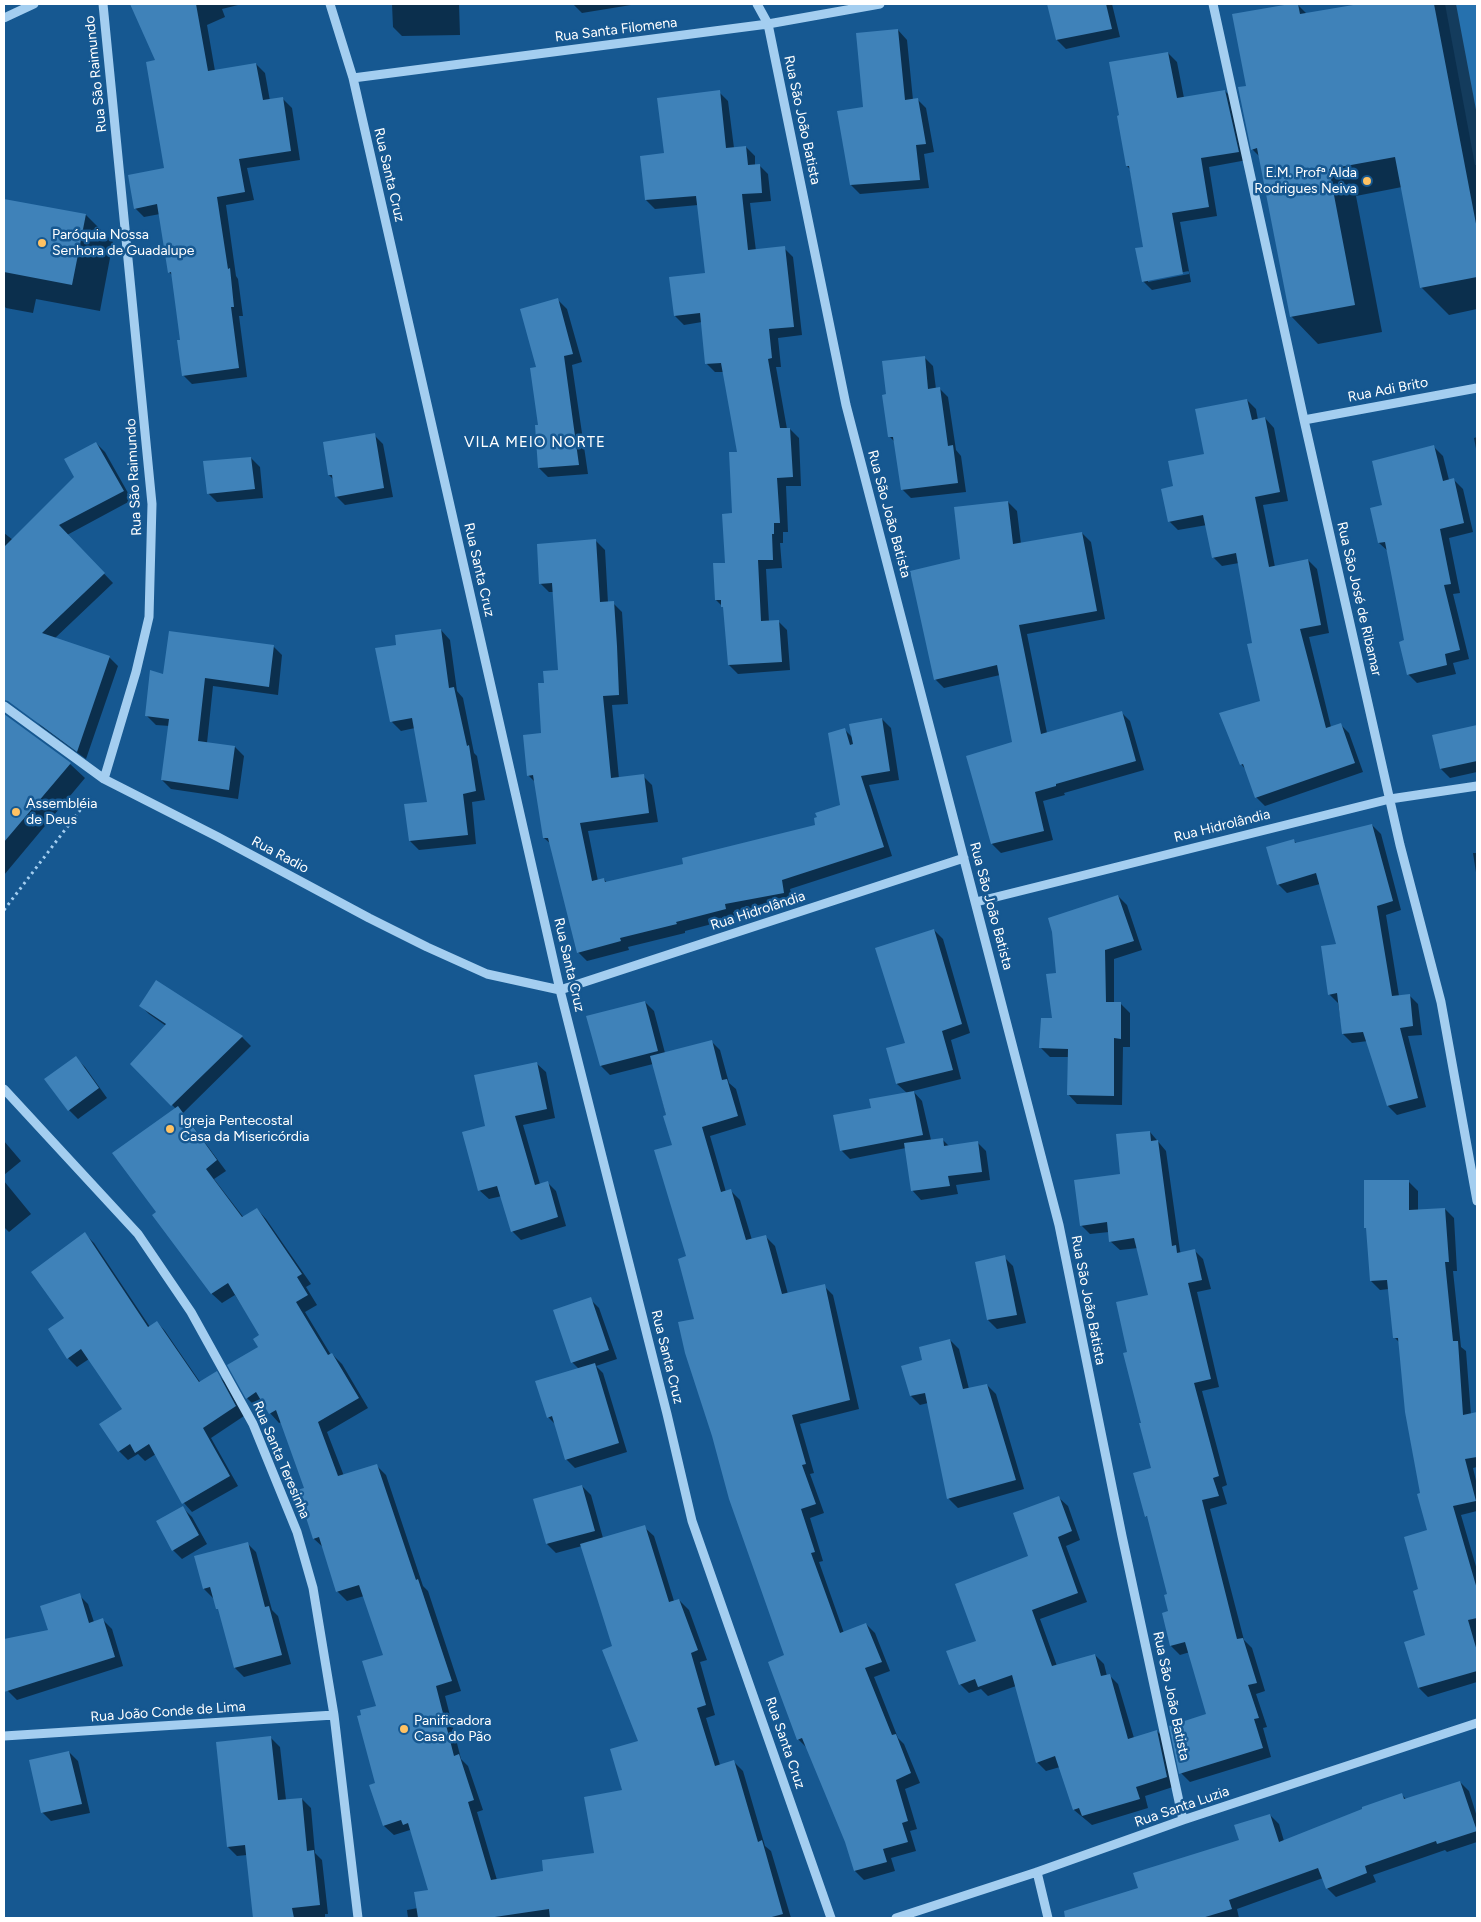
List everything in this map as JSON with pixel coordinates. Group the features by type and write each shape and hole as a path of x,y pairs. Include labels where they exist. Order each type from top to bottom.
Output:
{"street":[{"path":"4,18 34,4"},
{"name":"Rua São Raimundo","path":"103,4 152,504 149,617 136,672 104,779"},
{"name":"Rua Santa Cruz","path":"330,4 353,78 560,990 665,1404 692,1521 831,1918"},
{"name":"Rua São João Batista","path":"757,4 768,24 846,405 1059,1225 1122,1536 1184,1820"},
{"name":"Rua Santa Filomena","path":"353,78 768,24 880,4"},
{"name":"Rua São José de Ribamar","path":"1213,4 1400,845 1441,1002 1477,1201"},
{"name":"Rua Adi Brito","path":"1304,420 1477,388"},
{"name":"Rua Radio","path":"4,706 104,779 427,947 487,974 560,990"},
{"name":"Rua Hidrolândia","path":"976,902 1390,799 1477,786"},
{"name":"Rua Hidrolândia","path":"560,990 964,858"},
{"name":"Rua Santa Teresinha","path":"4,1089 138,1234 192,1312 253,1424 297,1532 313,1588 334,1716 358,1918"},
{"name":"Rua João Conde de Lima","path":"4,1736 334,1716"},
{"name":"Rua Santa Luzia","path":"896,1918 1477,1723"},
{"path":"1037,1872 1048,1918"}],"path":[{"path":"4,910 104,779"}],"shaded area":[{"path":"1445,4 1477,4 1477,165 1475,165"}],"building":[{"path":"130,4 196,4 208,71 256,63 263,100 283,97 291,151 239,159 245,192 217,197 228,269 230,268 234,307 231,307 239,368 182,376 177,340 180,340 171,272 168,273 157,204 134,209 128,175 164,168 146,62 155,60"},
{"path":"1047,4 1106,4 1112,29 1056,40"},
{"name":"E.M. Profª Alda Rodrigues Neiva","path":"1298,4 1300,14 1359,4 1434,4 1477,229 1477,277 1420,288 1395,157 1329,169 1355,305 1290,317 1257,148 1251,150 1238,87 1246,86 1232,14"},
{"path":"898,29 905,100 918,98 926,144 916,145 920,180 850,185 837,111 863,107 856,33"},
{"path":"1168,52 1177,98 1225,90 1239,152 1201,158 1209,207 1172,213 1183,274 1142,282 1135,248 1143,247 1129,166 1126,166 1109,62"},
{"path":"720,90 726,148 746,146 748,165 760,164 762,193 742,194 748,250 785,246 794,327 769,329 772,358 768,359 780,428 790,428 793,477 777,478 780,523 774,523 774,534 772,534 773,560 758,560 761,621 779,620 782,662 728,665 723,607 721,607 721,600 715,600 713,563 725,563 722,514 732,513 729,452 737,452 721,363 705,364 700,313 674,316 669,277 705,273 696,196 645,200 640,156 664,153 657,98"},
{"name":"Paróquia Nossa Senhora de Guadalupe","path":"4,199 86,214 72,285 4,272"},
{"path":"558,298 573,354 564,356 579,465 538,468 535,425 538,425 530,368 536,367 520,309"},
{"path":"925,356 928,389 940,387 948,446 953,445 958,483 901,490 893,437 888,437 882,395 886,394 882,361"},
{"path":"1247,399 1252,420 1265,417 1280,492 1255,497 1269,567 1308,559 1321,625 1300,629 1326,728 1341,723 1355,763 1255,798 1243,764 1240,765 1219,713 1260,701 1247,644 1252,643 1236,553 1212,558 1203,515 1168,522 1161,489 1173,486 1168,461 1204,454 1195,409"},
{"path":"375,433 384,488 335,497 332,475 328,475 323,442"},
{"path":"96,442 124,491 59,525 105,573 42,633 110,656 77,752 8,701 4,700 4,547 74,477 64,459"},
{"path":"1434,445 1443,481 1454,478 1464,523 1440,529 1451,584 1444,585 1460,650 1445,654 1447,665 1407,675 1399,642 1404,640 1385,542 1378,543 1370,508 1382,505 1372,461"},
{"path":"251,457 255,489 207,494 203,461"},
{"path":"1008,501 1013,544 1082,532 1097,611 1019,625 1041,734 1122,711 1136,761 1035,792 1044,831 991,844 966,756 1012,742 997,665 934,680 910,571 960,559 954,507"},
{"path":"596,539 600,602 614,601 617,646 619,695 603,696 611,778 644,774 649,813 580,823 592,881 604,878 605,882 683,864 682,858 815,825 814,818 817,817 815,813 840,805 828,733 845,728 850,745 853,744 849,724 882,718 890,771 861,776 884,847 782,880 784,893 725,904 726,909 676,922 677,924 620,938 621,941 577,953 548,838 543,838 533,775 527,776 523,735 541,733 538,683 544,683 543,671 558,670 552,583 539,584 537,544"},
{"path":"441,629 449,688 454,687 467,746 469,745 476,791 463,794 468,835 409,841 404,804 427,802 412,718 390,722 375,648 396,645 395,635"},
{"path":"169,631 274,645 269,687 205,678 198,741 235,746 229,790 161,780 169,719 145,716 150,670 163,674"},
{"path":"4,714 71,763 4,842"},
{"path":"1477,725 1477,761 1440,769 1432,735"},
{"path":"1372,824 1393,901 1377,906 1392,996 1410,994 1413,1026 1400,1028 1418,1098 1387,1106 1363,1032 1342,1034 1337,993 1328,995 1321,946 1336,944 1316,873 1277,885 1266,847 1294,839 1295,843"},
{"path":"1118,895 1134,941 1105,950 1106,1002 1121,1002 1121,1039 1114,1038 1114,1096 1067,1095 1068,1049 1039,1048 1041,1018 1052,1018 1046,974 1056,973 1052,932 1048,918"},
{"path":"934,929 962,1024 942,1031 953,1070 896,1084 886,1048 905,1043 875,948"},
{"path":"156,980 243,1036 171,1106 130,1064 166,1024 139,1006"},
{"path":"645,1001 658,1051 600,1066 586,1016"},
{"path":"712,1040 722,1080 727,1079 738,1116 702,1127 721,1192 731,1189 746,1240 766,1235 782,1294 825,1284 850,1400 792,1415 806,1464 802,1465 816,1504 801,1509 815,1552 811,1553 840,1633 866,1623 882,1662 865,1668 892,1735 896,1734 911,1773 896,1780 908,1821 902,1823 908,1842 883,1849 887,1862 854,1871 845,1842 802,1738 797,1740 768,1662 784,1655 729,1499 712,1436 685,1353 678,1322 694,1319 678,1259 686,1256 654,1150 672,1145 663,1116 666,1115 650,1056"},
{"path":"76,1056 99,1088 68,1111 44,1079"},
{"path":"537,1062 547,1109 515,1116 535,1185 548,1181 558,1217 511,1232 497,1186 478,1191 462,1132 485,1126 474,1075"},
{"path":"914,1091 923,1135 840,1151 833,1115 871,1108 869,1099"},
{"path":"178,1106 217,1160 206,1169 242,1217 257,1208 302,1274 297,1277 308,1295 296,1302 328,1355 332,1353 359,1398 318,1422 338,1476 377,1464 452,1681 436,1686 454,1756 459,1754 474,1800 468,1802 491,1880 543,1871 542,1860 594,1853 584,1797 622,1790 610,1749 638,1741 602,1650 612,1646 580,1544 645,1525 669,1602 679,1599 698,1650 691,1653 706,1705 697,1708 715,1766 734,1760 758,1842 762,1840 783,1914 768,1918 550,1918 549,1909 488,1918 418,1918 414,1892 428,1890 408,1823 403,1825 401,1820 383,1826 369,1785 375,1783 357,1716 361,1715 360,1710 376,1706 362,1661 383,1655 359,1585 336,1592 319,1537 313,1539 297,1490 304,1488 276,1410 269,1414 256,1392 246,1399 227,1365 258,1347 253,1339 259,1335 228,1283 211,1294 152,1215 156,1212 112,1153"},
{"path":"1150,1131 1151,1141 1158,1140 1172,1246 1176,1245 1177,1253 1195,1249 1202,1280 1188,1283 1211,1379 1194,1383 1219,1476 1213,1478 1219,1496 1202,1500 1237,1639 1243,1638 1257,1683 1248,1685 1259,1718 1254,1719 1263,1748 1179,1774 1169,1726 1206,1714 1185,1642 1170,1646 1162,1613 1168,1611 1164,1595 1167,1594 1147,1516 1145,1517 1133,1473 1151,1468 1123,1353 1127,1352 1116,1302 1148,1295 1134,1238 1109,1242 1107,1222 1080,1226 1074,1180 1120,1174 1116,1134"},
{"path":"943,1138 944,1146 978,1141 982,1172 948,1176 950,1186 911,1191 904,1143"},
{"path":"1364,1180 1409,1180 1409,1210 1445,1208 1449,1262 1445,1262 1453,1341 1458,1341 1463,1415 1477,1412 1477,1457 1465,1459 1476,1501 1453,1506 1477,1589 1477,1618 1468,1620 1477,1651 1477,1671 1418,1688 1404,1642 1425,1635 1413,1591 1418,1589 1404,1537 1427,1530 1417,1494 1420,1493 1405,1412 1398,1338 1393,1338 1387,1280 1370,1281 1366,1228 1364,1228"},
{"path":"85,1232 148,1327 157,1321 199,1382 217,1371 236,1406 203,1428 230,1476 182,1504 149,1444 135,1453 130,1444 118,1452 99,1424 122,1409 81,1349 67,1359 48,1329 64,1318 31,1272"},
{"path":"1005,1255 1017,1315 987,1320 975,1262"},
{"path":"591,1297 609,1350 571,1363 553,1310"},
{"path":"950,1339 963,1389 987,1384 1016,1480 947,1499 925,1393 910,1396 901,1366 922,1360 919,1347"},
{"path":"595,1363 619,1443 565,1460 552,1416 547,1418 535,1381"},
{"path":"582,1485 595,1531 546,1544 533,1499"},
{"path":"1059,1496 1072,1531 1058,1537 1078,1593 1032,1610 1052,1666 1095,1654 1101,1676 1110,1674 1128,1739 1157,1730 1167,1777 1136,1787 1140,1799 1082,1816 1079,1808 1073,1810 1055,1756 1036,1763 1012,1675 978,1687 975,1679 959,1685 946,1651 976,1641 955,1584 1028,1556 1013,1513"},
{"path":"183,1506 199,1535 172,1551 156,1521"},
{"path":"248,1542 265,1607 269,1606 282,1655 234,1668 218,1609 216,1609 210,1587 203,1589 194,1556"},
{"path":"80,1593 89,1623 103,1618 115,1657 4,1692 4,1639 48,1630 40,1606"},
{"path":"271,1736 278,1800 302,1798 307,1851 314,1850 320,1905 292,1908 294,1918 253,1918 245,1845 227,1847 216,1742"},
{"path":"69,1751 82,1804 41,1813 29,1760"},
{"path":"1460,1781 1477,1831 1437,1844 1436,1841 1365,1866 1367,1873 1326,1889 1318,1868 1229,1900 1232,1909 1202,1918 1065,1918 1064,1911 1138,1888 1133,1873 1239,1840 1234,1825 1270,1814 1279,1842 1362,1809 1362,1807 1402,1793 1404,1799"}],"place":[{"name":"E.M. Profª Alda Rodrigues Neiva","path":"1367,181"},
{"name":"Paróquia Nossa Senhora de Guadalupe","path":"42,243"},
{"name":"Assembléia de Deus","path":"16,812"},
{"name":"Igreja Pentecostal Casa da Misericórdia","path":"170,1129"},
{"name":"Panificadora Casa do Pão","path":"404,1729"}],"district":[{"name":"VILA MEIO NORTE","path":"535,443"}]}
